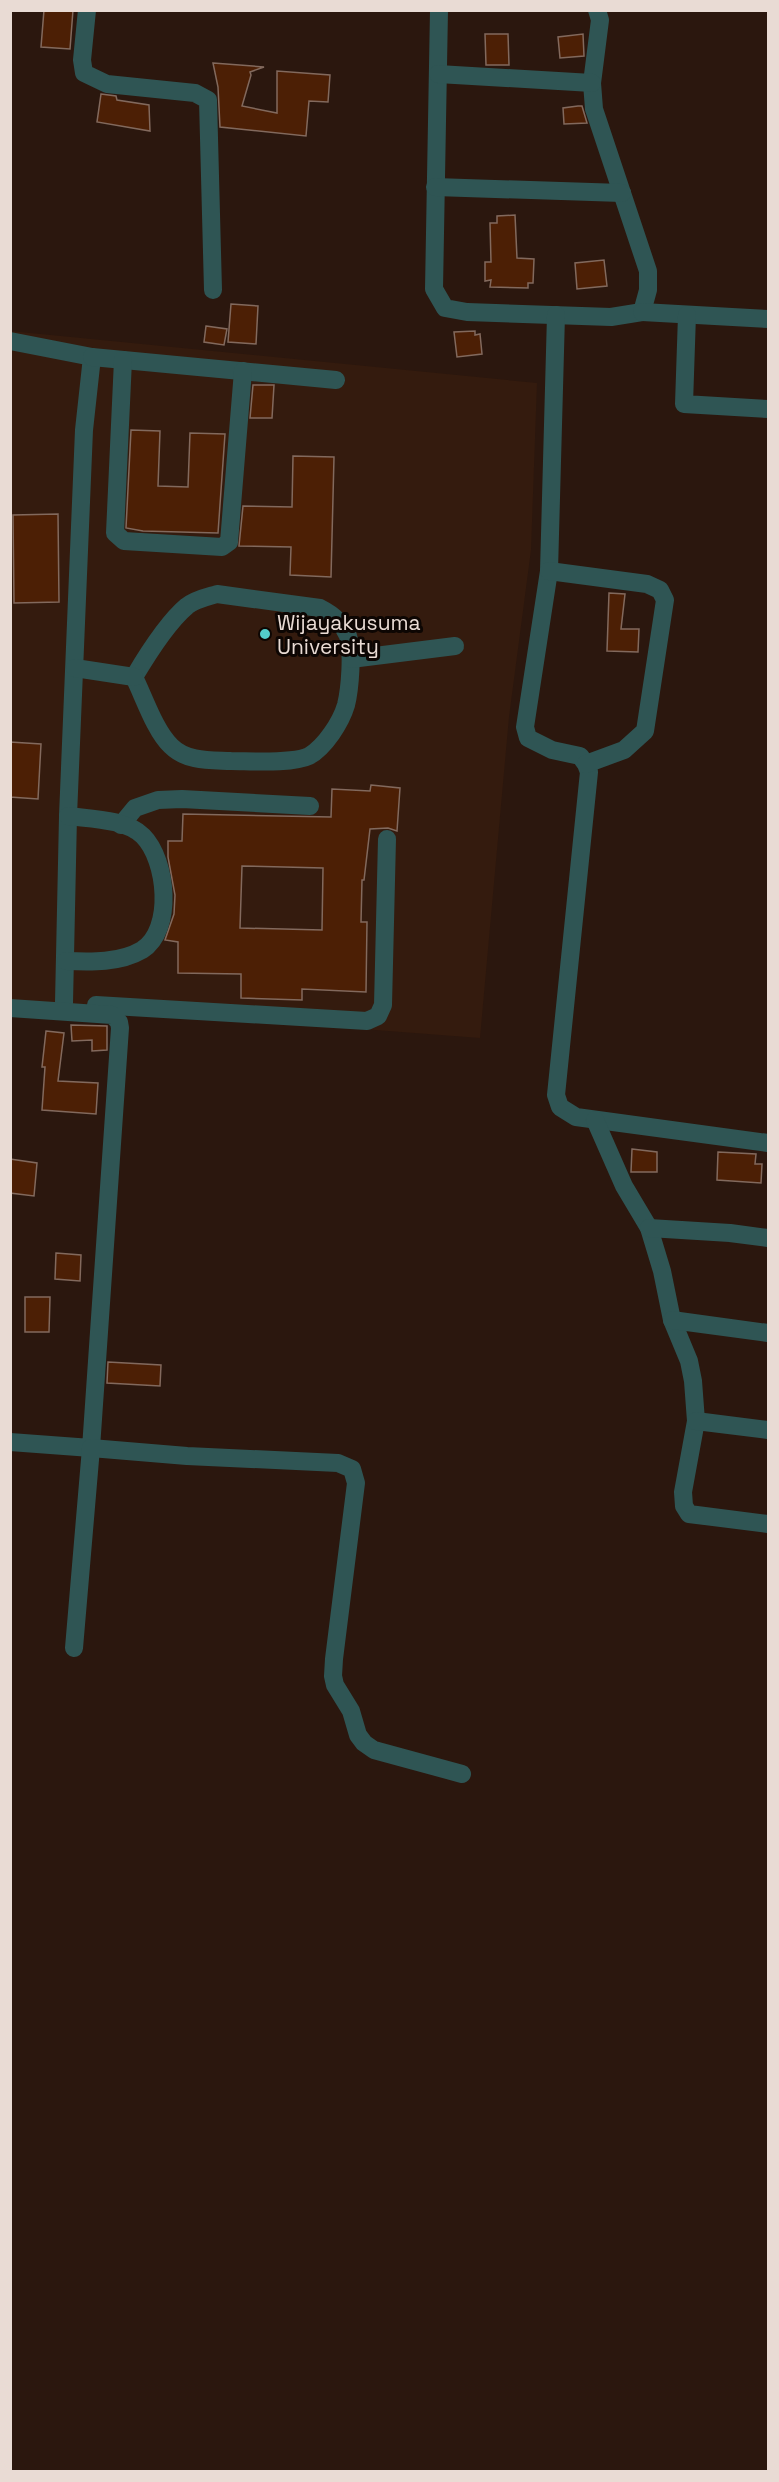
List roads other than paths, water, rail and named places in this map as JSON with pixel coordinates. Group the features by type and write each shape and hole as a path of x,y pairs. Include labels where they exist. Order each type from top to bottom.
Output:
{"street":[{"path":"87,10 82,60 84,73 107,84 195,93 208,100 213,290"},
{"path":"439,10 434,289 446,308 467,312 611,317 642,312 768,319"},
{"path":"597,10 600,21 592,83 594,109 648,271 648,290 642,312"},
{"path":"438,74 592,83"},
{"path":"435,187 622,193"},
{"path":"556,315 549,572 525,727 528,738 538,744 580,756 589,772 556,1095 560,1107 576,1117 768,1143"},
{"path":"687,315 684,404 768,409"},
{"path":"10,341 92,357 336,380"},
{"path":"64,1003 68,816 84,430 92,357"},
{"path":"123,360 115,533 124,542 222,547 229,542 243,371"},
{"path":"549,572 647,584 660,590 665,600 645,731 624,750 586,764"},
{"path":"218,594 320,608 334,616 348,636 351,659 346,705 324,743 308,757 271,762 201,760 187,756 171,746 158,726 134,677 168,626 188,606 199,599 218,594"},
{"path":"351,659 455,646"},
{"path":"75,668 134,677"},
{"path":"121,825 135,808 158,800 182,799 310,806"},
{"path":"66,961 87,962 129,956 145,948 156,934 164,887 161,869 143,836 121,825 68,816"},
{"path":"10,998 367,1021 378,1016 383,1005 387,839"},
{"path":"10,1008 112,1015 119,1022 91,1448 74,1648"},
{"path":"596,1120 624,1186 649,1228 662,1271 672,1320 689,1361 696,1421 683,1492 684,1506 689,1514 768,1524"},
{"path":"649,1228 730,1233 768,1238"},
{"path":"672,1320 768,1333"},
{"path":"696,1421 768,1430"},
{"path":"10,1442 187,1456 338,1463 352,1469 356,1484 334,1659 335,1685 351,1711 358,1735 364,1743 374,1750 462,1774"}],"place":[{"name":"Wijayakusuma University","path":"265,634"}]}
